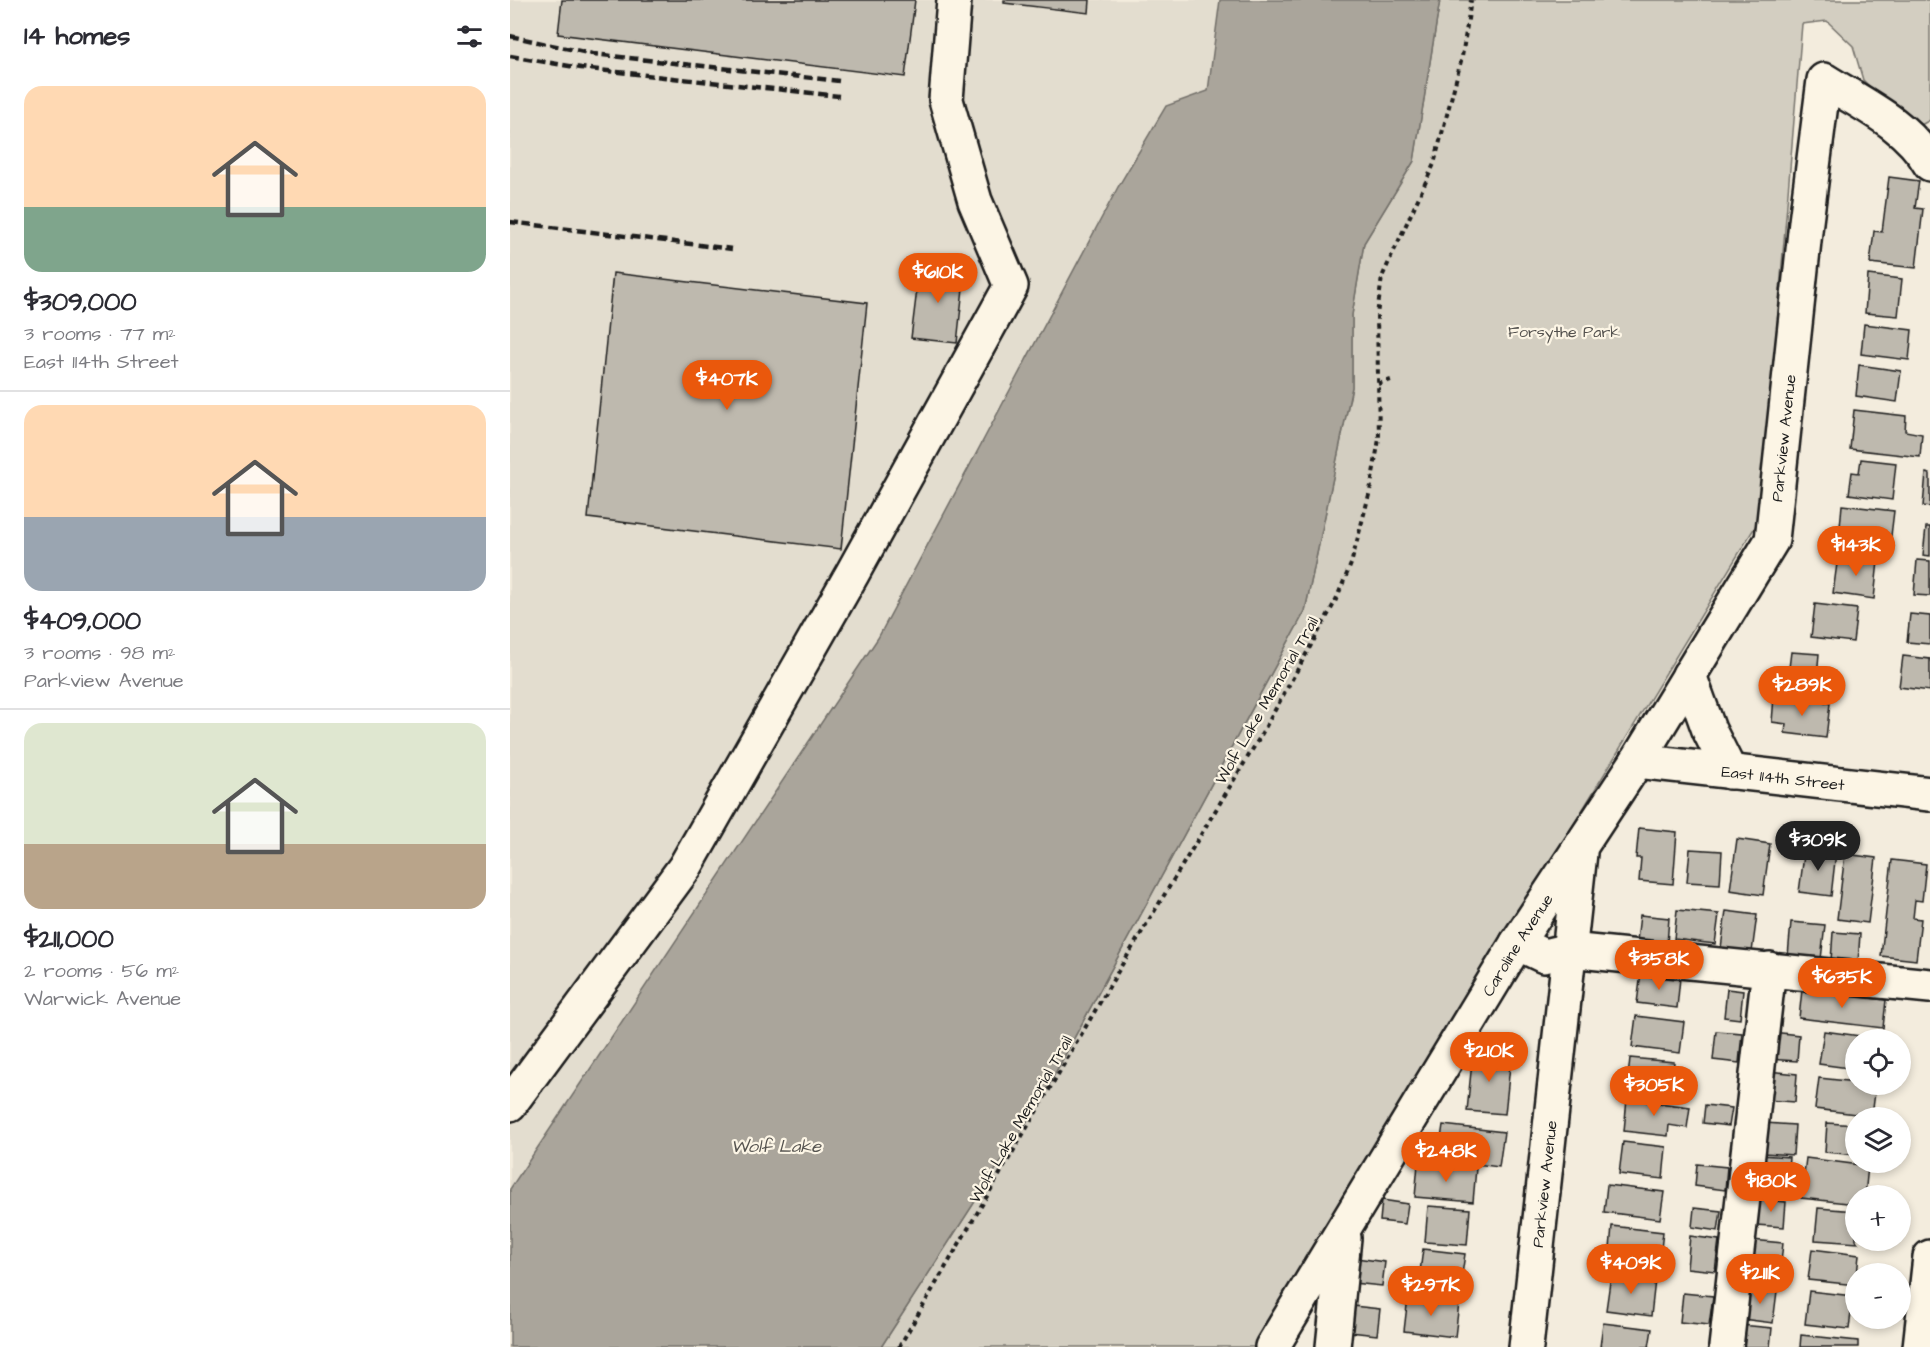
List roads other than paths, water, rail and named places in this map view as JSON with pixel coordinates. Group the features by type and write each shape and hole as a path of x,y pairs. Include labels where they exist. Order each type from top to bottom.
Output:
{"street":[{"path":"510,1104 685,867 852,574 1011,286 975,201 946,100 954,0"},
{"name":"Parkview Avenue","path":"1637,761 1772,540 1806,222 1824,80 1899,127 1922,151 1930,164"},
{"path":"1689,675 1702,714 1731,772"},
{"name":"East 114th Street","path":"1637,761 1930,794"},
{"name":"Caroline Avenue","path":"1272,1347 1517,943 1637,761"},
{"name":"Parkview Avenue","path":"1526,1347 1580,848"},
{"path":"1517,943 1544,956 1569,950 1930,986"},
{"path":"1726,1347 1768,969"},
{"path":"1333,1347 1344,1231"},
{"path":"1920,1347 1930,1257"}],"water":[{"name":"Wolf Lake","path":"1220,0 1440,0 1414,161 1364,243 1352,315 1352,387 1305,611 1040,1101 881,1347 510,1347 510,1189 878,638 1118,187 1166,106 1208,91"}],"railway":[{"path":"510,36 593,54 839,81"},
{"path":"510,56 581,68 839,96"},
{"path":"510,222 732,249"}],"park label":[{"name":"Forsythe Park","path":"1564,331"}]}
